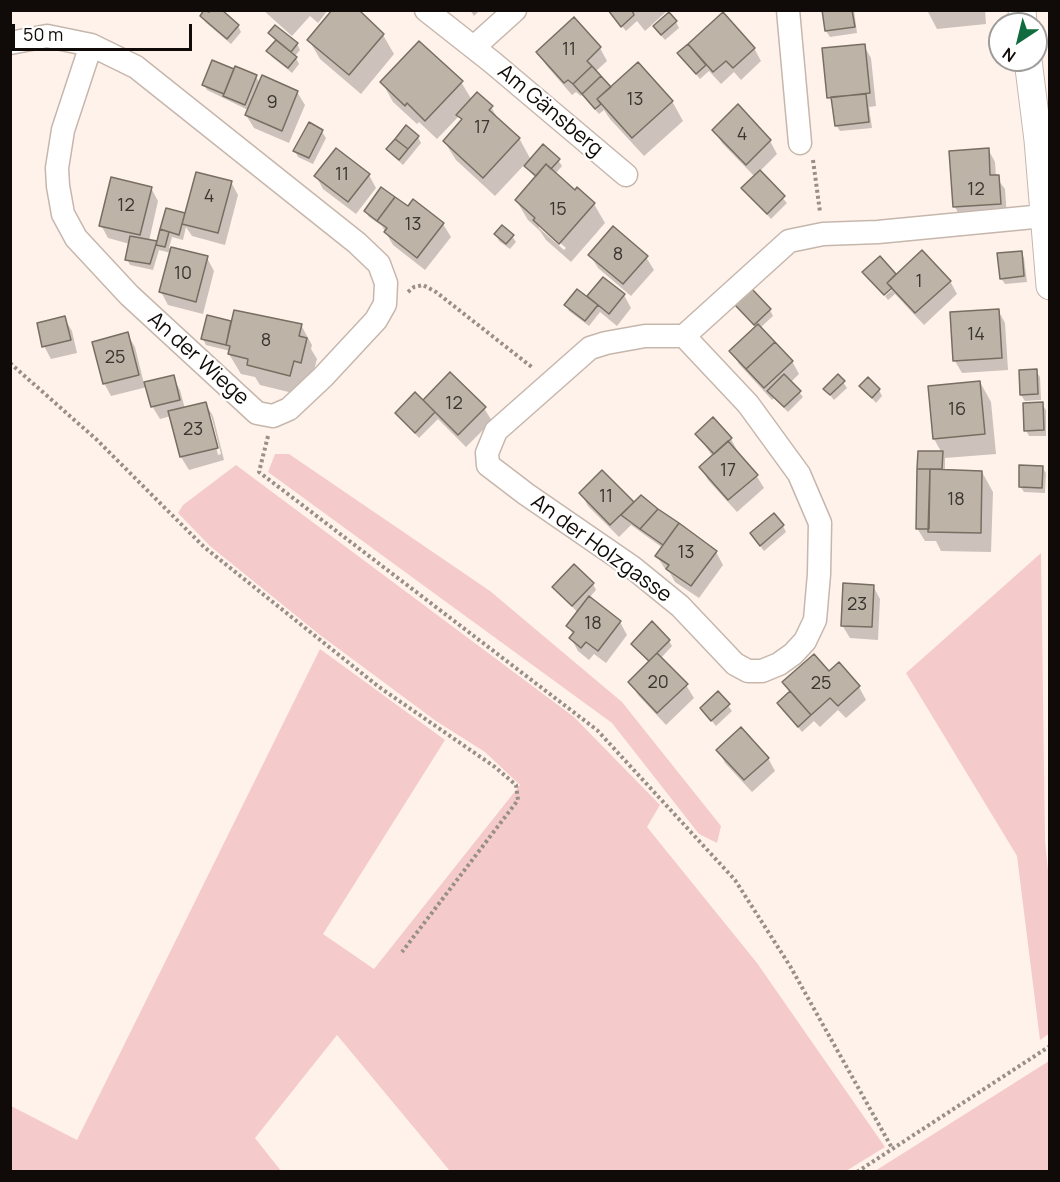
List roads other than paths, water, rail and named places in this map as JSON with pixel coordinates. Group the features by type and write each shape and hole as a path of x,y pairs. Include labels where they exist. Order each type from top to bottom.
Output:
{"street":[{"name":"Am Gänsberg","path":"426,10 474,47 626,175"},
{"path":"474,47 515,10"},
{"path":"788,10 800,143"},
{"path":"10,43 47,36 91,45"},
{"name":"An der Wiege","path":"91,45 136,67 357,243 379,264 386,282 385,304 376,320 323,377 289,409 273,416 257,412 129,295 76,238 63,214 58,186 59,149 91,45"},
{"path":"1030,72 1038,140 1050,285"},
{"path":"684,336 789,241 823,234 878,232 1044,216"},
{"name":"An der Holzgasse","path":"645,336 684,336 747,404 799,474 820,523 815,620 805,642 793,654 779,664 762,671 748,671 735,664 680,606 632,567 488,465 487,453 496,431 590,348 645,336"}]}
